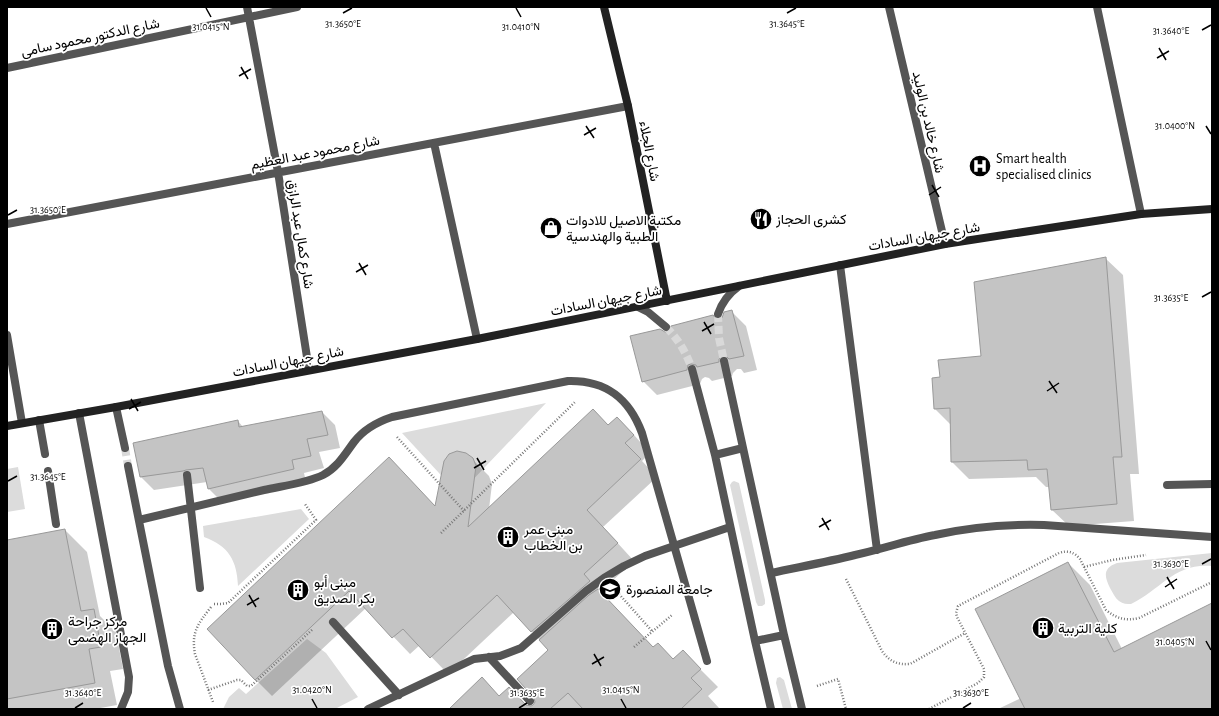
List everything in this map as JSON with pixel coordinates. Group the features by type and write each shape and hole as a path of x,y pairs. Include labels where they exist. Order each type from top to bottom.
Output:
{"main road":[{"name":"شارع الجلاء","path":"604,7 628,106 667,301"},
{"name":"شارع جيهان السادات","path":"7,426 477,339 945,244 1141,214 1212,209"}],"street":[{"name":"شارع كمال عبد الرازق","path":"247,7 278,172 309,370"},
{"name":"شارع الدكتور محمود سامى","path":"7,68 297,7"},
{"name":"شارع خالد بن الوليد","path":"889,7 945,244"},
{"path":"1097,7 1141,214"},
{"name":"شارع محمود عبد العظيم","path":"7,224 628,106"},
{"path":"434,143 477,339"},
{"path":"840,265 878,550"},
{"path":"718,314 726,298 738,286"},
{"path":"638,307 648,312 666,327"},
{"path":"7,335 22,423"},
{"path":"724,361 784,636 802,709"},
{"path":"692,369 715,455 771,709"},
{"path":"139,520 290,484 329,472 342,460 355,440 363,432 381,421 568,381 594,383 615,394 632,411 638,422 707,661"},
{"path":"116,407 125,448"},
{"path":"79,413 129,677 128,692 121,709"},
{"path":"40,420 45,454"},
{"path":"715,455 743,448"},
{"path":"128,466 168,666 180,709"},
{"path":"48,471 56,524"},
{"path":"188,476 200,588"},
{"path":"1167,485 1212,484"},
{"path":"771,573 878,550 934,535 989,526 1017,524 1212,537"},
{"path":"368,709 474,659 489,656 500,656 521,648 586,591 624,566 645,556 730,527"},
{"path":"333,622 399,695"},
{"path":"755,641 784,636"},
{"path":"489,656 530,702"}],"path":[{"path":"441,533 594,383"},
{"path":"381,421 464,511"},
{"path":"213,702 195,654 195,632 198,624 214,604 228,603 316,520 290,484"},
{"path":"929,709 978,683 984,678 984,669 956,613 958,606 1059,553 1064,551 1076,554 1106,610 1113,616 1121,619 1130,620 1139,618 1212,582"},
{"path":"1084,567 1126,557 1152,554"},
{"path":"836,559 882,651 887,658 894,662 902,665 910,664 966,633"},
{"path":"604,578 652,631"},
{"path":"634,647 690,600"},
{"path":"208,690 237,680 241,680 247,686 251,686 327,616 333,622"},
{"path":"798,691 838,679 846,709"}],"shaded area":[{"path":"546,403 465,488 451,486 402,433"},
{"path":"18,467 25,509 7,512 7,469"},
{"path":"734,481 739,483 765,600 765,604 762,606 758,606 756,602 730,485"},
{"path":"301,509 309,519 238,586 236,569 230,556 220,545 204,537 203,526"},
{"path":"1212,553 1212,566 1199,566 1178,573 1131,604 1120,602 1118,600 1110,588 1106,576 1109,567 1117,563"},
{"path":"307,639 326,653 358,697 335,709 223,709 229,697 239,688 246,694"},
{"path":"780,677 784,680 792,709 783,709 776,683 777,678"}],"building":[{"path":"1106,257 1122,457 1113,457 1117,504 1051,510 1047,469 1028,470 1027,460 951,462 950,408 934,409 932,378 940,377 938,360 981,356 974,282"},
{"path":"732,310 744,356 729,359 726,356 722,356 719,359 719,362 697,367 696,365 691,364 688,365 687,370 642,382 630,336 660,329 668,332 671,326 713,315 716,319 719,319 722,318 724,312"},
{"path":"593,409 608,425 617,417 634,435 625,443 641,459 587,510 618,543 584,574 590,581 531,632 497,595 430,658 403,629 392,638 349,591 255,680 207,629 389,457 435,506 444,461 449,454 457,451 466,453 473,458 476,466 468,527"},
{"path":"322,411 328,435 307,439 311,456 292,460 294,469 208,489 203,468 140,477 133,443 238,420 239,427"},
{"name":"مركز جراحة الجهاز الهضمى","path":"65,529 81,611 94,609 101,647 89,649 95,683 7,699 7,540"},
{"name":"كلية التربية","path":"1068,562 1114,652 1212,603 1212,709 1025,709 975,609"},
{"path":"598,589 653,647 658,643 673,659 683,650 701,669 691,678 702,689 681,709 583,709 568,693 550,709 449,709 482,677 499,696 509,687 526,705 533,705 535,702 534,698 517,679 548,650 539,640 589,595"}],"tunnel":[{"path":"718,314 719,338 724,361"},
{"path":"666,327 681,346 692,369"},
{"path":"125,448 128,466"}],"place":[{"name":"Smart health specialised clinics","path":"980,166"},
{"name":"كشرى الحجاز","path":"761,219"},
{"name":"مكتبة الاصيل للادوات الطبية والهندسية","path":"551,228"},
{"name":"مبنى عمر بن الخطاب","path":"508,537"},
{"name":"جامعة المنصورة","path":"610,589"},
{"name":"مبنى أبو بكر الصديق","path":"298,590"},
{"name":"كلية التربية","path":"1043,628"},
{"name":"مركز جراحة الجهاز الهضمى","path":"52,629"}]}
